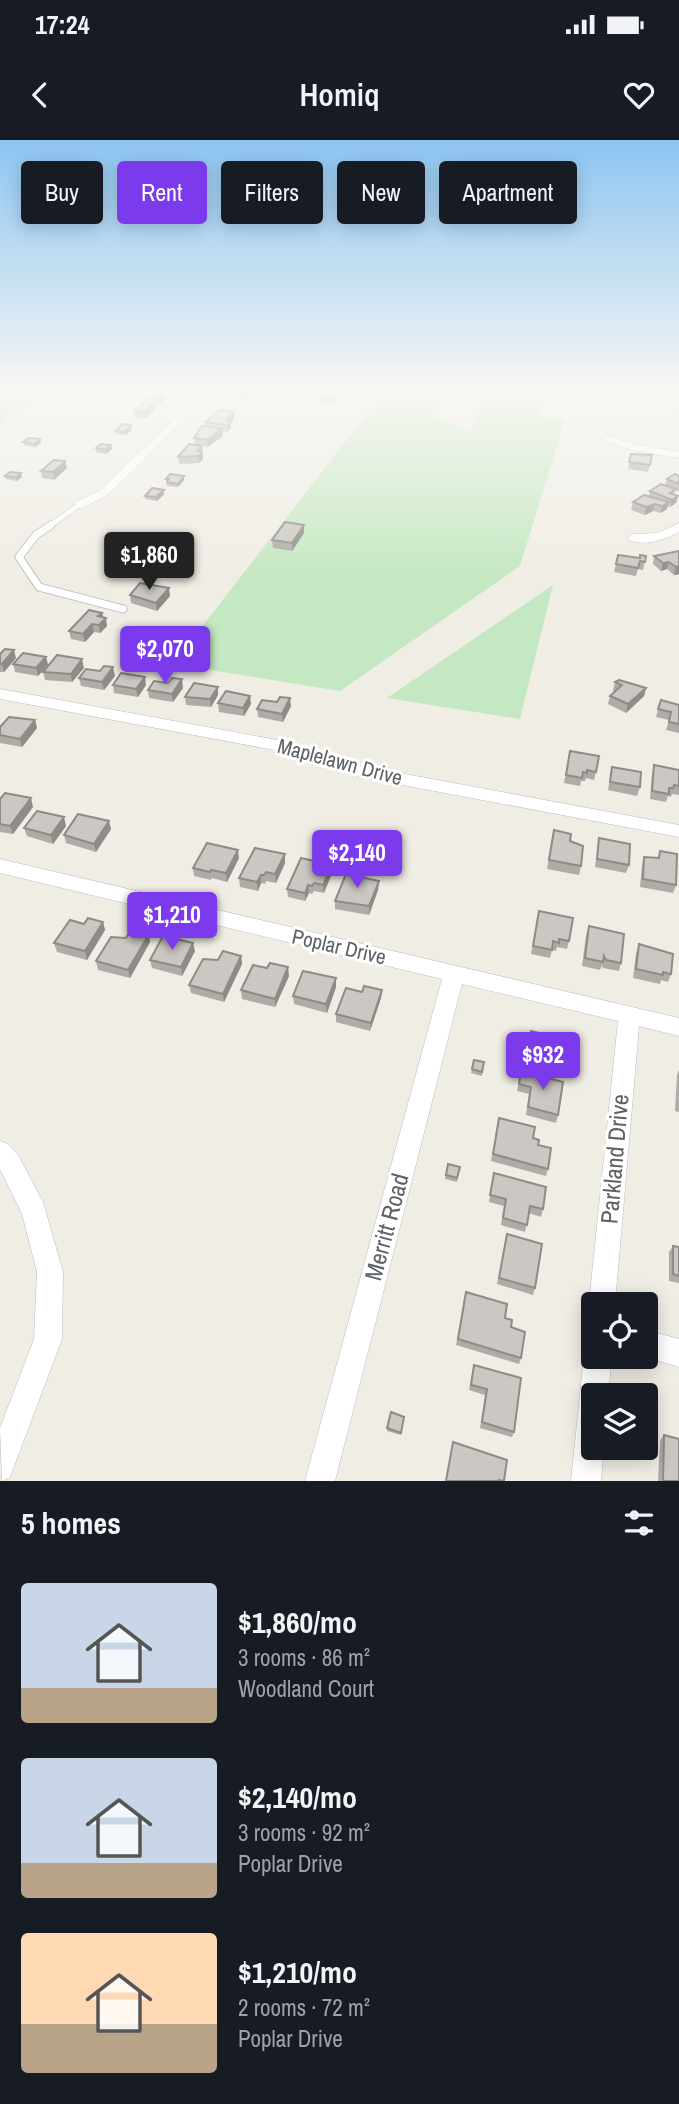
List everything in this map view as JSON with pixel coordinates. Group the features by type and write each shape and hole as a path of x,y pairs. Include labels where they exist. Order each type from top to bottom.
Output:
{"street":[{"path":"79,505 105,492 142,456"},
{"path":"633,538 653,538 679,527"},
{"name":"Maplelawn Drive","path":"0,694 288,747 360,771 679,831"},
{"name":"Poplar Drive","path":"0,866 679,1027"},
{"name":"Merritt Road","path":"320,1481 454,974"},
{"name":"Parkland Drive","path":"604,1292 629,1015"},
{"path":"0,1152 10,1163 33,1211 50,1272 48,1339 0,1467"},
{"path":"658,1347 679,1353"},
{"path":"586,1481 588,1460"}],"lane":[{"path":"79,505 36,535 19,557 20,562 39,587 47,592 123,609"}],"green space":[{"path":"335,456 554,456 520,566 340,691 173,664"},
{"path":"553,585 520,719 387,698"}],"building":[{"path":"631,456 652,456 650,465 629,462"},
{"path":"54,460 65,461 53,472 41,471"},
{"path":"10,472 21,473 16,477 5,476"},
{"path":"170,474 184,476 178,484 167,482"},
{"path":"675,474 679,476 679,484 667,479"},
{"path":"661,484 676,489 670,493 678,496 672,500 650,491"},
{"path":"152,488 164,490 156,497 145,496"},
{"path":"644,495 669,502 662,506 655,504 646,507 633,502"},
{"path":"285,522 304,525 292,543 272,540"},
{"path":"128,541 144,543 130,561 113,559"},
{"path":"679,551 679,566 676,567 669,562 663,563 654,556"},
{"path":"618,555 640,558 640,555 646,556 645,562 640,561 638,568 616,564"},
{"path":"140,583 169,588 156,603 130,595"},
{"path":"89,610 102,613 98,616 106,618 99,625 92,624 83,634 69,631"},
{"path":"5,649 14,650 0,664 0,654"},
{"path":"23,653 46,657 36,668 13,664"},
{"path":"57,655 82,659 71,674 43,672"},
{"path":"104,666 113,667 102,682 79,678 86,669 100,671"},
{"path":"121,673 145,677 136,689 113,685"},
{"path":"172,678 182,679 172,694 148,690 154,681 168,683"},
{"path":"619,680 646,688 628,704 610,696 622,685 615,682"},
{"path":"194,683 218,687 210,699 185,697"},
{"path":"226,691 250,696 243,708 218,703"},
{"path":"280,697 290,698 282,714 257,709 262,700 277,702"},
{"path":"661,700 679,705 679,724 669,722 671,712 658,709"},
{"path":"9,717 35,720 20,739 0,735 0,727"},
{"path":"570,751 599,756 596,772 587,770 587,773 583,772 582,778 566,775"},
{"path":"654,765 679,770 679,786 669,788 669,794 652,791"},
{"path":"612,767 641,772 640,787 610,782"},
{"path":"5,793 31,798 10,826 0,824 0,799"},
{"path":"37,811 64,817 51,835 24,828"},
{"path":"78,814 109,821 94,844 64,835"},
{"path":"554,830 571,834 570,841 583,846 581,866 549,860"},
{"path":"599,838 630,844 629,865 597,859"},
{"path":"207,843 238,850 226,873 193,868"},
{"path":"255,848 285,854 275,874 266,872 257,882 239,878"},
{"path":"660,851 677,854 676,885 643,879 644,857 659,858"},
{"path":"301,858 332,865 323,885 308,885 305,893 287,889"},
{"path":"346,874 379,881 369,906 335,901"},
{"path":"539,911 573,918 569,941 553,941 552,950 533,946"},
{"path":"88,918 103,922 85,951 54,943 70,920 84,924"},
{"path":"589,926 624,934 621,963 606,960 604,956 603,962 585,958"},
{"path":"131,929 149,934 128,970 96,961 111,937 126,938"},
{"path":"163,936 193,943 181,967 150,960"},
{"path":"639,944 673,954 671,974 663,972 663,975 636,969"},
{"path":"223,951 241,956 223,994 189,985 203,959 218,960"},
{"path":"270,963 288,967 275,999 241,990 253,965 267,968"},
{"path":"303,971 336,978 326,1004 293,996"},
{"path":"364,986 382,990 371,1023 336,1014 346,988 362,992"},
{"path":"531,1031 568,1040 563,1070 539,1064 542,1046 529,1042"},
{"path":"474,1060 484,1062 482,1072 472,1069"},
{"path":"521,1071 563,1082 558,1115 528,1107 531,1087 519,1084"},
{"path":"499,1118 535,1127 533,1138 539,1140 538,1145 551,1148 548,1169 493,1154"},
{"path":"448,1164 460,1167 457,1178 446,1175"},
{"path":"494,1173 546,1187 543,1209 530,1206 527,1225 503,1218 506,1199 490,1195"},
{"path":"507,1234 542,1244 535,1288 499,1278"},
{"path":"673,1246 679,1247 679,1276 673,1274"},
{"path":"466,1292 507,1304 505,1318 512,1320 511,1327 525,1332 521,1358 458,1339"},
{"path":"474,1365 521,1378 514,1432 482,1422 487,1389 471,1385"},
{"path":"391,1412 404,1417 401,1433 387,1428"},
{"path":"664,1435 679,1439 679,1481 663,1481"},
{"path":"453,1442 507,1460 504,1481 446,1481"}]}
